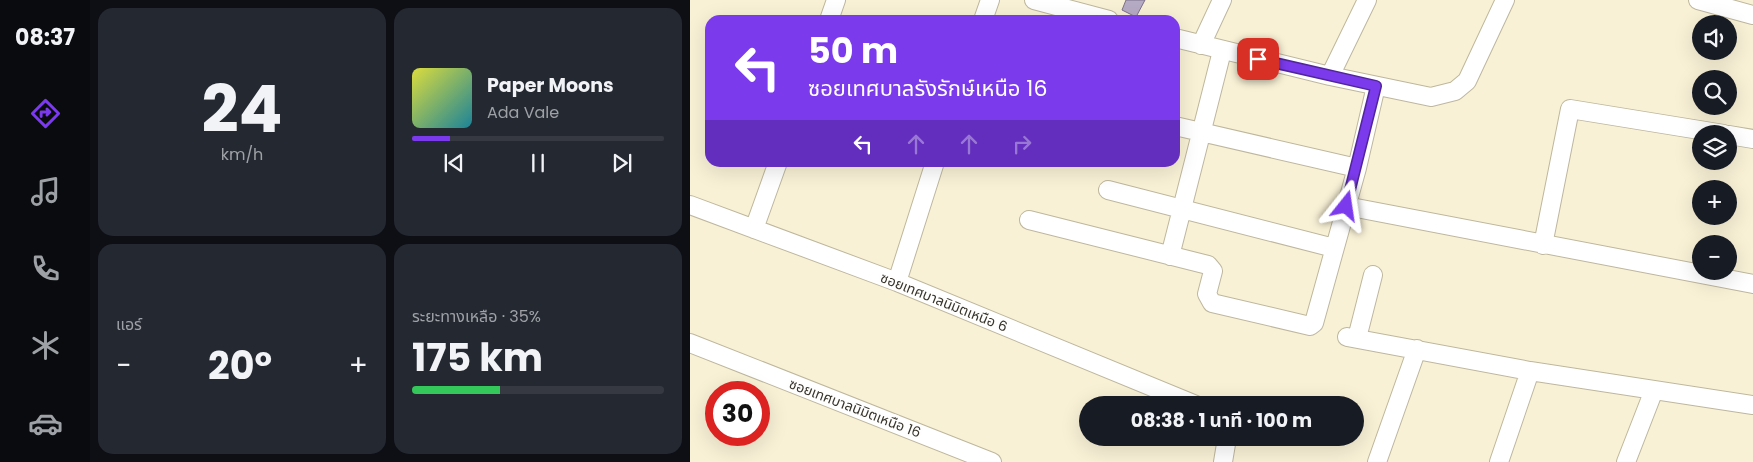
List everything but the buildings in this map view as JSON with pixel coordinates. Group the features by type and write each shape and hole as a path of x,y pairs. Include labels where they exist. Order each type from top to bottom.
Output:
{"street":[{"path":"830,15 836,0"},
{"path":"985,15 990,0"},
{"path":"1034,0 1090,15"},
{"path":"1201,44 1222,0"},
{"path":"1330,76 1367,0"},
{"path":"1180,39 1330,76 1431,97 1456,91 1466,81 1505,0"},
{"path":"1698,0 1753,15"},
{"path":"1170,256 1200,131 1222,51"},
{"path":"1029,220 1211,267 1213,271 1207,294 1212,303 1310,326 1314,323 1376,86"},
{"path":"1543,245 1570,109 1692,129"},
{"path":"1180,127 1356,168"},
{"path":"1737,136 1753,139"},
{"path":"754,229 776,167"},
{"path":"897,282 934,167"},
{"path":"1108,190 1182,207 1334,248"},
{"name":"ซอยเทศบาลนิมิตเหนือ 6","path":"690,205 897,282 1174,396"},
{"path":"1346,206 1753,284"},
{"path":"1373,275 1352,337 1530,371 1753,405"},
{"name":"ซอยเทศบาลนิมิตเหนือ 16","path":"690,343 992,462"},
{"path":"1377,462 1417,349"},
{"path":"1499,462 1530,371"},
{"path":"1626,462 1654,390"},
{"path":"1223,462 1226,446"}],"route":[{"path":"1258,59 1376,86 1346,206"}]}
